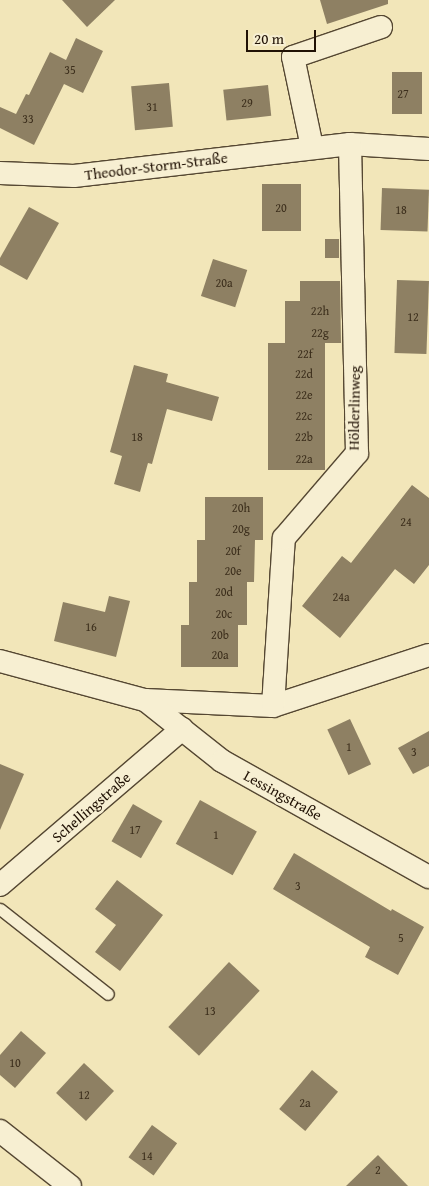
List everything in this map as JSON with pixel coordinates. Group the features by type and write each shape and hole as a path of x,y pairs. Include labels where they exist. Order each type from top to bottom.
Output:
{"street":[{"path":"312,147 293,57 381,27"},
{"name":"Theodor-Storm-Straße","path":"0,174 74,176 350,144 429,149"},
{"name":"Hölderlinweg","path":"273,706 284,538 357,454 350,144"},
{"path":"0,661 145,700 273,706 429,655"},
{"name":"Lessingstraße","path":"145,700 222,762 429,876"},
{"name":"Schellingstraße","path":"0,885 182,730"},
{"path":"0,1131 70,1186"}],"lane":[{"path":"0,909 108,994"}],"building":[{"path":"62,0 115,0 87,27"},
{"path":"320,0 388,0 388,4 327,24"},
{"path":"76,38 103,51 83,93 64,84 34,145 0,128 0,107 16,114 26,94 29,95 50,52 66,60"},
{"path":"392,72 422,72 422,114 392,114"},
{"path":"169,83 173,127 135,130 131,86"},
{"path":"268,85 271,116 226,121 223,90"},
{"path":"262,184 301,184 301,231 262,231"},
{"path":"382,188 429,190 428,232 381,230"},
{"path":"29,207 59,223 27,280 0,265 0,258"},
{"path":"325,239 339,239 339,258 325,258"},
{"path":"213,259 247,270 235,307 201,296"},
{"path":"397,280 429,281 426,354 394,353"},
{"path":"300,281 340,281 341,343 325,343 325,470 268,470 268,343 285,343 285,301 300,301"},
{"path":"134,365 168,374 166,382 219,397 212,421 167,409 152,464 148,463 140,492 114,484 122,456 110,452"},
{"path":"412,485 429,498 429,565 414,584 395,569 340,638 302,606 342,556 351,563"},
{"path":"205,497 263,497 263,540 255,540 254,582 247,582 247,625 238,625 238,667 181,667 181,625 189,625 189,582 197,582 197,540 205,540"},
{"path":"109,596 130,601 116,657 54,641 63,602 105,612"},
{"path":"350,719 371,764 348,775 327,730"},
{"path":"429,731 429,766 413,774 398,748"},
{"path":"0,764 24,774 0,830"},
{"path":"200,800 257,832 233,875 176,844"},
{"path":"133,804 162,821 141,858 112,841"},
{"path":"294,853 391,911 392,909 424,927 398,975 365,957 370,947 273,889"},
{"path":"117,880 163,915 120,971 95,952 116,925 95,909"},
{"path":"229,962 260,991 199,1056 168,1027"},
{"path":"21,1031 46,1053 15,1088 0,1075 0,1055"},
{"path":"84,1063 114,1091 86,1121 56,1093"},
{"path":"312,1070 338,1092 305,1131 279,1109"},
{"path":"152,1125 177,1143 154,1176 128,1157"},
{"path":"378,1155 408,1186 346,1186"}]}
